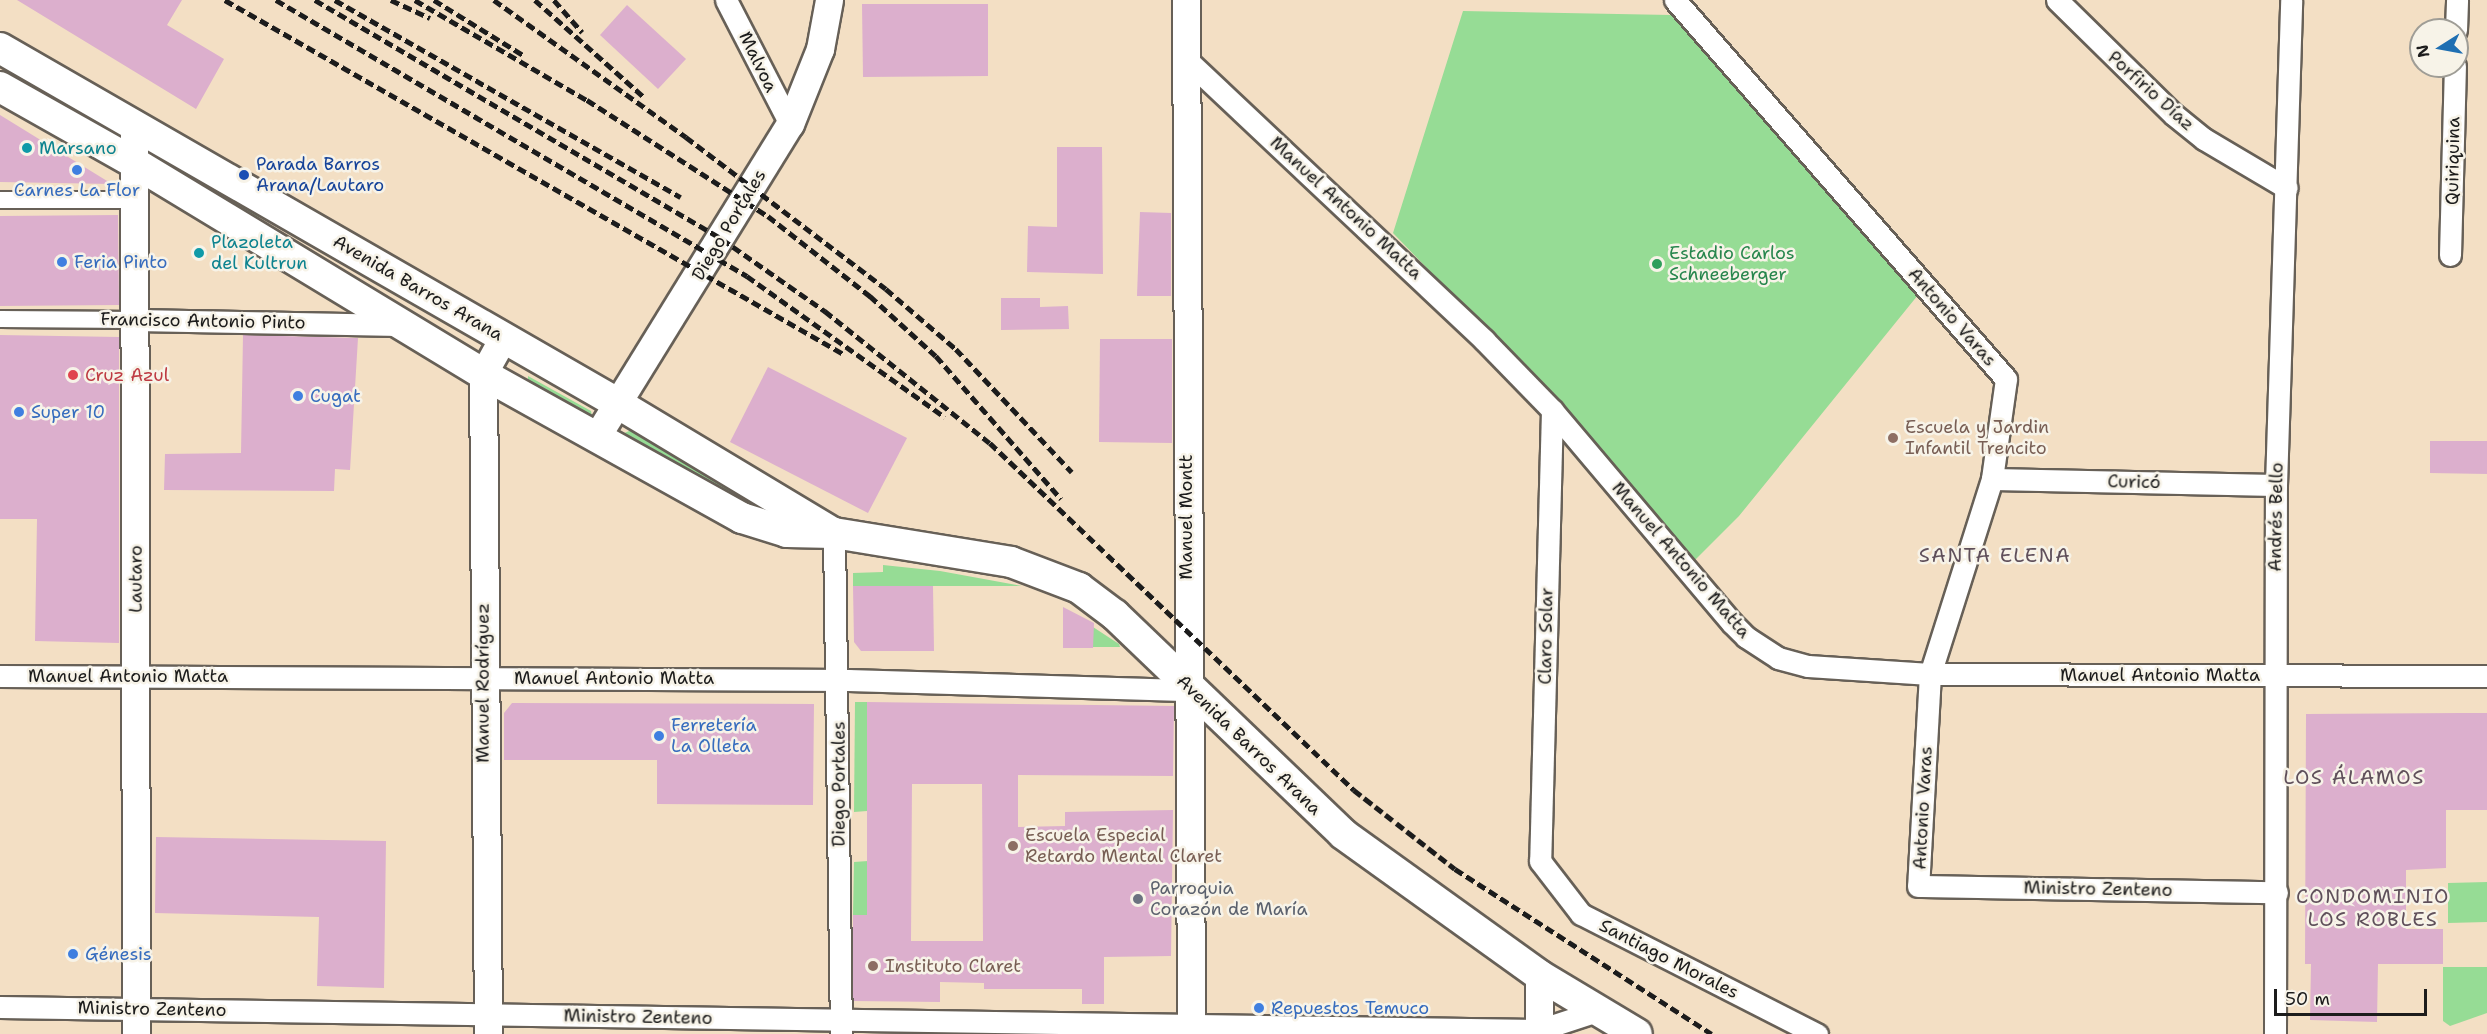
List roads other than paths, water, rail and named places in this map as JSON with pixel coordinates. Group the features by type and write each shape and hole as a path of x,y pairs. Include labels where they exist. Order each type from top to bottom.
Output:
{"main road":[{"name":"Avenida Barros Arana","path":"0,48 134,123 834,533"},
{"name":"Avenida Barros Arana","path":"0,87 135,163 407,325 483,374 742,518 787,532 834,533 1011,562 1059,578 1115,615 1343,834 1539,975 1637,1034"}],"street":[{"name":"Malvoa","path":"726,0 790,124"},
{"name":"Diego Portales","path":"597,436 790,124 820,49 829,0"},
{"name":"Manuel Montt","path":"1186,0 1186,584 1191,690 1190,1030"},
{"name":"Antonio Varas","path":"1675,0 2007,379 1992,479 1930,674 1918,886"},
{"name":"Porfirio Díaz","path":"2057,0 2165,107 2204,139 2287,188"},
{"name":"Andrés Bello","path":"2275,1034 2276,485 2287,188 2290,0"},
{"path":"2456,18 2457,0"},
{"name":"Manuel Antonio Matta","path":"1186,58 1396,255 1552,410 1732,623 1761,649 1808,666 1930,674 2487,676"},
{"name":"Quiriquina","path":"2450,255 2455,78"},
{"name":"Lautaro","path":"134,123 136,1021"},
{"path":"0,200 135,200"},
{"name":"Francisco Antonio Pinto","path":"0,319 407,325"},
{"name":"Manuel Rodríguez","path":"488,1024 483,677 483,374 503,338"},
{"name":"Claro Solar","path":"1540,861 1552,410"},
{"name":"Curicó","path":"1992,479 2276,485"},
{"name":"Diego Portales","path":"834,533 838,680 840,1027"},
{"name":"Manuel Antonio Matta","path":"0,676 838,680 1191,690"},
{"name":"Santiago Morales","path":"1540,861 1581,914 1817,1034"},
{"name":"Ministro Zenteno","path":"1918,886 2277,892"},
{"path":"1539,975 1539,1032"},
{"name":"Ministro Zenteno","path":"0,1007 136,1021 1539,1032 1596,1011"}],"railway":[{"path":"225,0 845,355"},
{"path":"276,0 747,276 945,417"},
{"path":"315,0 722,239 825,311 990,443 1354,790 1455,869 1712,1034"},
{"path":"335,0 681,197"},
{"path":"391,0 430,18"},
{"path":"415,0 587,100 768,216 870,296 936,356 1061,499"},
{"path":"434,0 523,55"},
{"path":"494,0 686,137 886,289 956,349 1072,472"},
{"path":"535,0 645,98"},
{"path":"554,0 582,32"}],"place":[{"name":"Marsano","path":"27,148"},
{"name":"Carnes La Flor","path":"77,170"},
{"name":"Parada Barros Arana/Lautaro","path":"244,175"},
{"name":"Plazoleta del Kultrun","path":"199,253"},
{"name":"Feria Pinto","path":"62,262"},
{"name":"Estadio Carlos Schneeberger","path":"1657,264"},
{"name":"Cruz Azul","path":"73,375"},
{"name":"Cugat","path":"298,396"},
{"name":"Super 10","path":"19,412"},
{"name":"Escuela y Jardin Infantil Trencito","path":"1893,438"},
{"name":"Ferretería La Olleta","path":"659,736"},
{"name":"Escuela Especial Retardo Mental Claret","path":"1013,846"},
{"name":"Parroquia Corazón de María","path":"1138,899"},
{"name":"Génesis","path":"73,954"},
{"name":"Instituto Claret","path":"873,966"},
{"name":"Repuestos Temuco","path":"1259,1008"}],"district":[{"name":"SANTA ELENA","path":"1995,555"},
{"name":"LOS ÁLAMOS","path":"2354,777"},
{"name":"CONDOMINIO LOS ROBLES","path":"2373,908"}]}
